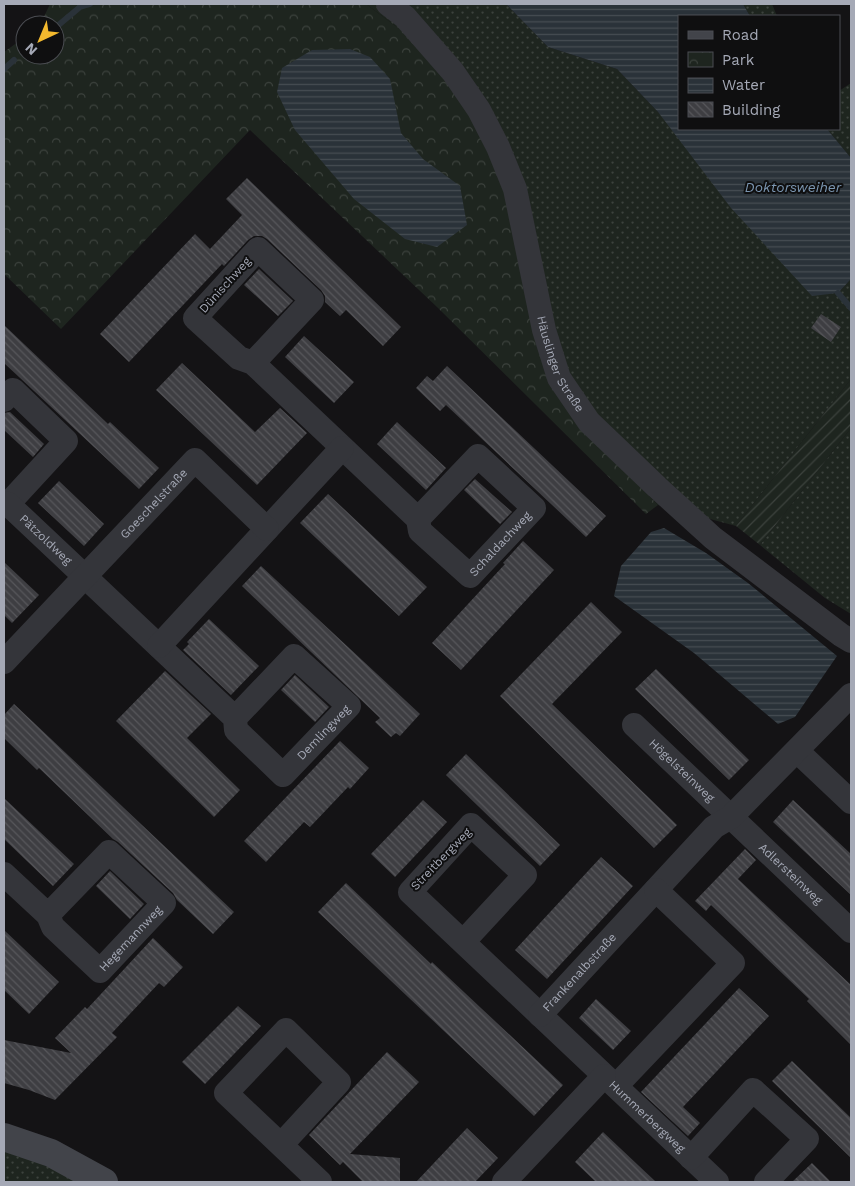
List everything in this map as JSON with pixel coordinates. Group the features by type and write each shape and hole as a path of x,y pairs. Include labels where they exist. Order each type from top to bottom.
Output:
{"main road":[{"path":"4,1137 51,1153 104,1182"}],"street":[{"name":"Häuslinger Straße","path":"388,4 404,17 453,72 479,110 498,147 515,189 544,330 559,378 589,422 714,538 851,641"},
{"name":"Dünischweg","path":"253,363 312,300 258,249 195,318 238,358 253,363 341,447"},
{"name":"Pätzoldweg","path":"4,400 13,390 66,441 6,503 85,577"},
{"name":"Schaldachweg","path":"341,447 418,519 420,531 470,576 534,508 478,456 418,519"},
{"path":"85,577 158,646 341,447"},
{"name":"Goeschelstraße","path":"4,662 195,460 267,529"},
{"name":"Demlingweg","path":"158,646 235,718 236,730 283,775 349,706 294,656 235,718"},
{"name":"Frankenalbstraße","path":"610,1081 540,1015 714,827 731,817 851,695"},
{"name":"Högelsteinweg","path":"634,725 731,817"},
{"path":"797,751 851,802"},
{"name":"Adlersteinweg","path":"731,817 851,931"},
{"name":"Streitbergweg","path":"463,942 525,875 471,825 410,892 540,1015"},
{"name":"Hegemannweg","path":"4,874 48,915 53,926 100,971 164,903 109,852 48,915"},
{"path":"504,1182 732,963 656,890"},
{"path":"281,1145 339,1082 286,1030 226,1094 320,1182"},
{"name":"Hummerbergweg","path":"610,1081 717,1182"},
{"name":"Hummerbergweg","path":"691,1158 753,1090 807,1139 766,1182"}],"green space":[{"path":"50,4 366,4 398,28 445,81 479,130 505,188 583,428 658,505 646,514 437,307 250,130 61,329 4,274 4,52 15,44 15,65 65,65 65,15 45,15"},
{"path":"366,4 506,4 548,47 617,69 838,293 851,279 851,379 736,526 658,505 583,428 398,28"},
{"path":"743,4 772,4 777,15 749,15"},
{"path":"851,83 851,158 828,130 840,130 840,90"},
{"path":"851,379 851,428 760,545 736,526"},
{"path":"851,428 851,614 825,598 760,545"},
{"path":"4,1150 33,1158 84,1182 4,1182"}],"water":[{"name":"Doktorsweiher","path":"506,4 743,4 749,15 678,15 678,130 828,130 851,158 851,279 838,293 812,296 731,208 658,112 617,69 548,47"},
{"path":"350,49 370,57 390,79 401,133 423,159 460,186 467,225 437,247 405,239 354,199 295,130 277,92 282,68 312,50"},
{"path":"664,528 706,553 748,583 837,656 795,717 778,724 694,653 614,596 621,566 651,532"}],"building":[{"path":"247,178 401,327 383,346 346,310 340,316 325,302 325,296 321,290 267,239 262,236 254,236 224,266 222,264 129,362 100,334 195,234 210,249 242,215 226,199"},
{"path":"259,269 293,301 278,316 244,285"},
{"path":"821,314 841,327 831,342 811,328"},
{"path":"4,325 108,424 110,422 159,468 139,489 4,363"},
{"path":"304,336 354,382 334,403 285,357"},
{"path":"182,363 255,432 280,408 307,433 257,485 156,390"},
{"path":"447,366 606,516 586,537 446,405 440,411 416,388 427,376 433,381"},
{"path":"10,412 44,444 33,457 4,430 4,413"},
{"path":"397,422 446,468 426,490 377,444"},
{"path":"475,479 512,512 500,524 464,490"},
{"path":"59,481 104,524 84,546 38,503"},
{"path":"328,494 427,587 399,616 300,523"},
{"path":"523,541 554,570 461,670 432,643 505,564 503,563"},
{"path":"4,562 39,595 12,623 4,615"},
{"path":"261,566 420,714 400,736 396,733 391,737 375,722 380,718 242,586"},
{"path":"591,602 622,632 552,704 677,825 654,848 500,696"},
{"path":"209,619 259,666 231,695 183,650 189,644 187,642"},
{"path":"656,669 749,760 729,780 635,689"},
{"path":"165,671 211,714 187,738 240,790 214,817 116,721"},
{"path":"295,675 329,707 315,722 281,690"},
{"path":"14,704 234,912 213,934 177,900 173,893 39,768 37,770 4,738 4,715"},
{"path":"340,741 369,768 310,827 304,822 266,862 244,841"},
{"path":"466,754 560,845 540,866 446,775"},
{"path":"4,798 74,864 53,886 4,839"},
{"path":"423,800 447,822 395,877 371,854"},
{"path":"793,800 851,854 851,895 773,822"},
{"path":"745,849 756,860 738,879 851,985 851,1045 807,1001 809,999 711,905 706,911 695,901"},
{"path":"601,857 633,886 547,979 515,950"},
{"path":"110,871 144,904 130,919 96,886"},
{"path":"346,883 563,1085 534,1116 318,912"},
{"path":"4,930 59,982 29,1014 4,990"},
{"path":"153,938 183,967 164,987 159,983 112,1033 117,1037 55,1100 4,1083 4,1040 71,1053 55,1038 85,1007 87,1009"},
{"path":"739,988 769,1016 683,1107 700,1123 688,1136 641,1092"},
{"path":"596,999 631,1031 613,1050 579,1018"},
{"path":"238,1006 261,1026 205,1084 182,1062"},
{"path":"387,1052 419,1082 350,1154 400,1158 400,1182 363,1182 343,1162 340,1165 309,1135"},
{"path":"792,1061 851,1118 851,1158 772,1081"},
{"path":"467,1128 498,1158 475,1182 416,1182"},
{"path":"603,1132 656,1182 596,1182 575,1162"},
{"path":"812,1163 831,1182 792,1182"}],"waterway":[{"path":"65,20 80,7 90,4"},
{"path":"4,69 14,60"},
{"path":"838,293 851,308"}]}
